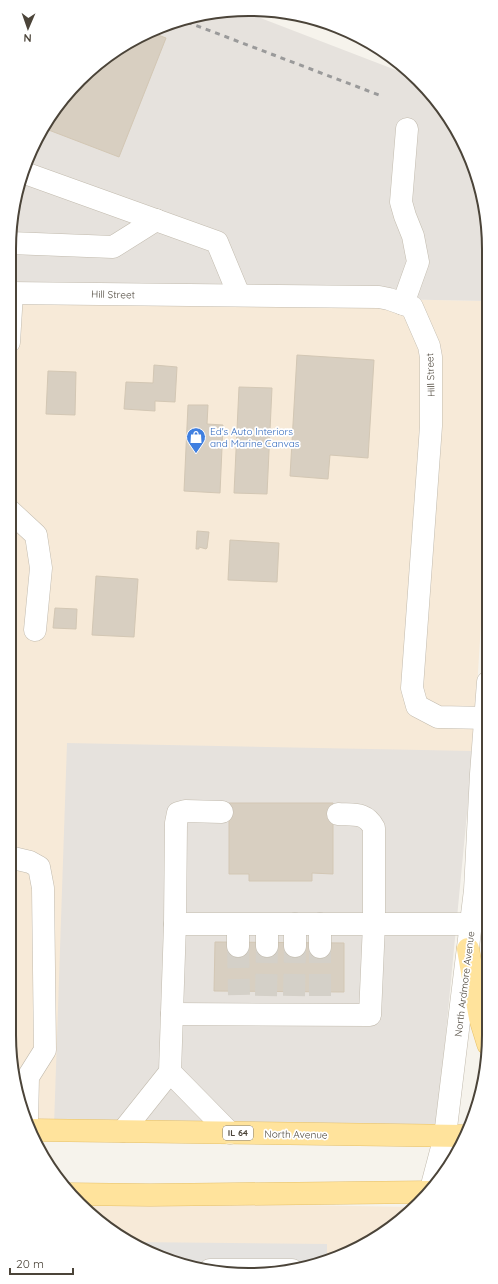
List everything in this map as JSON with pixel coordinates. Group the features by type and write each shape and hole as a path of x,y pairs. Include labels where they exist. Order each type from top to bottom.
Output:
{"main road":[{"path":"468,949 482,1024"},
{"name":"North Avenue","path":"37,1130 454,1136"},
{"path":"79,1194 150,1195 421,1192"}],"street":[{"path":"403,304 418,262 413,236 401,202 407,129"},
{"path":"28,174 217,242 239,295"},
{"path":"16,243 114,247 156,220"},
{"name":"Hill Street","path":"16,293 378,296 412,307 429,346 431,356 431,426 412,688 417,706 438,717 482,718"},
{"path":"16,517 36,536 41,568 35,630"},
{"name":"North Ardmore Avenue","path":"440,1168 454,1136 468,949 475,890 482,868 482,765"},
{"path":"123,1131 170,1072 175,924 176,823 178,813 185,810 222,812"},
{"path":"172,1014 239,1005 320,1005 370,1015 374,924 374,828 370,820 363,816 338,814"},
{"path":"16,859 30,862 39,868 43,888 45,1050 28,1077 27,1107"},
{"path":"175,924 238,935 267,924 471,924"},
{"path":"267,924 267,946"},
{"path":"295,924 295,946"},
{"path":"320,924 320,947"},
{"path":"170,1072 230,1133"}],"shaded area":[{"path":"234,16 255,16 400,72 414,84 434,107 451,132 458,146 470,174 478,204 482,234 482,301 16,292 16,234 20,204 28,174 47,132 74,95 107,64 146,40 174,28 204,20"},
{"path":"16,292 482,301 482,608 473,751 54,1126 30,1116 20,1080 16,1050"},
{"path":"67,743 473,751 437,1126 54,1126"},
{"path":"85,1201 406,1207 378,1229 352,1244 324,1256 294,1264 275,1267 153,1247 132,1237 120,1229"},
{"path":"142,1242 327,1244 327,1255 294,1264 264,1268 234,1268 204,1264 174,1256"}],"building":[{"path":"158,35 166,38 119,157 48,130 74,95 95,74 120,55"},
{"path":"297,355 374,360 368,458 330,455 328,479 290,476"},
{"path":"154,365 177,367 175,402 155,401 155,411 124,409 126,382 153,383"},
{"path":"48,371 76,372 75,415 46,414"},
{"path":"239,387 272,388 267,494 234,493"},
{"path":"188,405 208,405 207,424 223,425 220,493 184,491"},
{"path":"197,531 209,532 206,549 199,547 199,549 196,549"},
{"path":"230,540 279,543 277,582 228,580"},
{"path":"96,576 138,579 134,637 92,635"},
{"path":"55,608 77,609 76,629 53,628"},
{"path":"229,803 333,803 333,874 312,873 312,881 249,881 249,874 229,874"},
{"path":"215,942 344,943 344,992 214,991"}],"tunnel":[{"path":"238,946 239,995"},
{"path":"266,996 267,946"},
{"path":"294,996 295,946"},
{"path":"320,947 320,996"}],"railway":[{"path":"191,23 379,95"}],"place":[{"name":"Ed's Auto Interiors and Marine Canvas","path":"196,454"}]}
